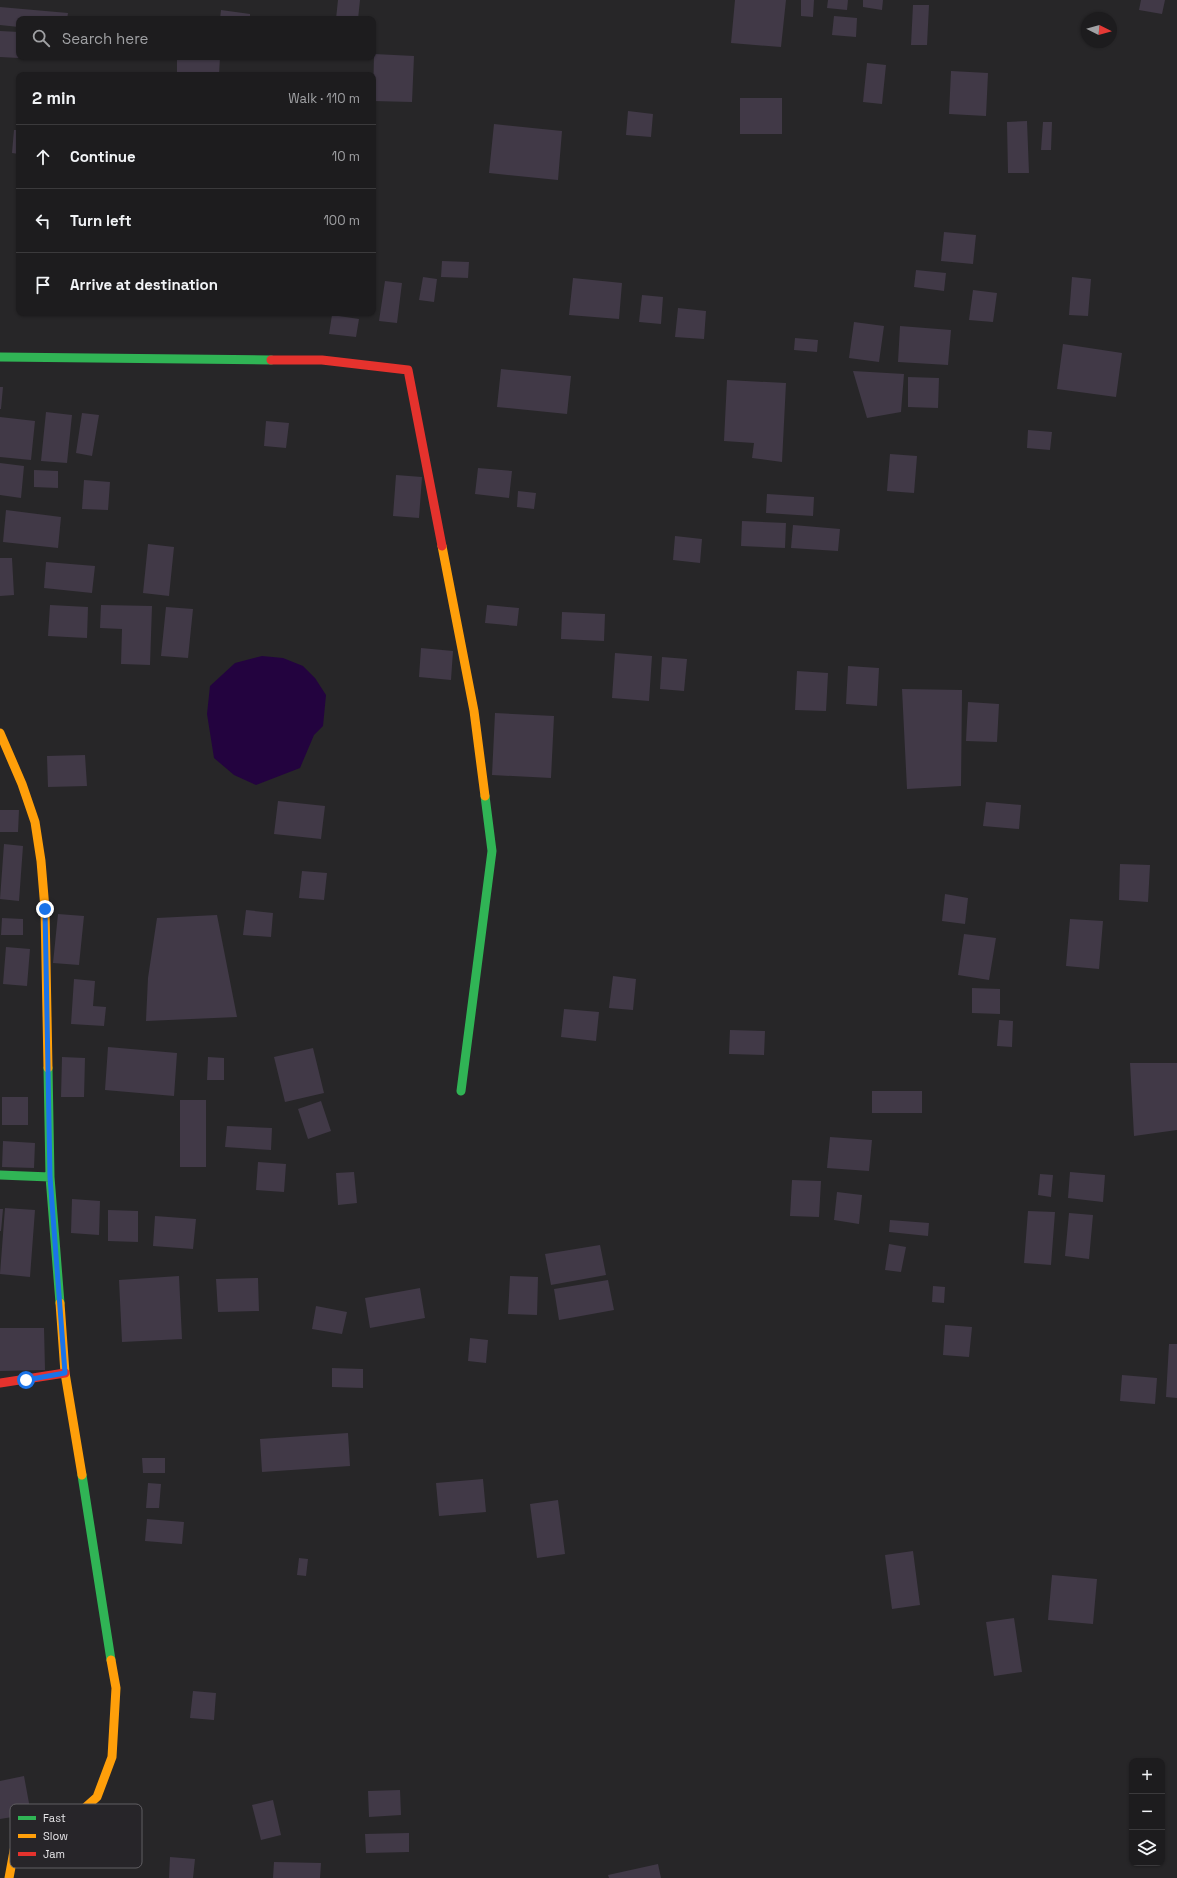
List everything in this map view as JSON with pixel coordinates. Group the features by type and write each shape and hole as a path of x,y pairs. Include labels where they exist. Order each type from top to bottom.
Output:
{"street":[{"path":"0,357 322,360 408,370 474,711 492,852 461,1091"},
{"path":"0,733 22,784 35,822 41,861 45,909 50,1177 65,1373 116,1688 112,1757 97,1797 89,1804"},
{"path":"0,1175 50,1177"},
{"path":"0,1383 65,1373"},
{"path":"9,1878 11,1868"}],"shaded area":[{"path":"262,656 283,658 303,666 315,678 326,695 323,726 314,735 300,768 256,785 234,775 214,758 207,714 210,686 235,663"}],"building":[{"path":"338,0 360,0 358,16 336,16"},
{"path":"735,0 786,0 781,47 731,43"},
{"path":"801,0 814,0 813,17 801,16"},
{"path":"828,0 848,0 847,10 827,8"},
{"path":"863,0 883,0 882,10 863,7"},
{"path":"1141,0 1165,0 1162,14 1139,10"},
{"path":"913,5 929,5 927,45 911,45"},
{"path":"0,7 68,13 68,16 16,16 16,27 0,25"},
{"path":"221,10 250,14 250,16 220,16"},
{"path":"834,16 857,18 856,37 832,35"},
{"path":"0,31 16,32 16,58 0,57"},
{"path":"376,54 414,56 412,102 376,101 376,72 374,72 374,60 376,60"},
{"path":"177,60 220,60 219,72 177,72"},
{"path":"867,63 886,65 882,104 863,102"},
{"path":"951,71 988,73 986,116 949,114"},
{"path":"740,98 782,98 782,134 740,134"},
{"path":"628,111 653,114 651,137 626,135"},
{"path":"1027,121 1029,173 1008,173 1007,122"},
{"path":"1043,122 1052,122 1051,150 1041,150"},
{"path":"494,124 562,131 558,180 489,173"},
{"path":"14,130 16,130 16,154 12,153"},
{"path":"944,232 976,235 973,264 941,261"},
{"path":"442,261 469,262 468,278 441,277"},
{"path":"916,270 946,273 944,291 914,287"},
{"path":"423,277 437,279 434,302 419,300"},
{"path":"1072,277 1091,279 1088,316 1069,315"},
{"path":"573,278 622,283 619,319 569,315"},
{"path":"385,281 402,283 397,323 379,321"},
{"path":"973,290 997,293 993,322 969,320"},
{"path":"642,295 663,297 661,324 639,322"},
{"path":"678,308 706,311 704,339 675,337"},
{"path":"332,316 359,319 356,337 329,334"},
{"path":"854,322 884,326 879,362 849,358"},
{"path":"900,326 951,330 948,365 898,362"},
{"path":"795,338 818,340 817,352 794,350"},
{"path":"1063,344 1122,353 1116,397 1057,389"},
{"path":"501,369 571,376 567,414 497,407"},
{"path":"853,371 904,374 901,412 867,418"},
{"path":"908,377 939,378 938,408 908,407"},
{"path":"727,380 786,383 782,462 752,458 754,443 724,441"},
{"path":"0,387 3,387 1,409 0,409"},
{"path":"46,412 72,415 67,463 41,461"},
{"path":"82,413 99,415 92,456 76,453"},
{"path":"0,417 35,421 31,460 0,457"},
{"path":"266,421 289,423 286,448 264,446"},
{"path":"1028,430 1052,432 1050,450 1027,448"},
{"path":"890,454 917,456 914,493 887,491"},
{"path":"0,463 24,466 21,498 0,495"},
{"path":"478,468 512,471 509,498 475,494"},
{"path":"34,470 58,471 58,488 34,487"},
{"path":"396,475 422,477 419,518 393,516"},
{"path":"84,480 110,482 108,510 82,509"},
{"path":"518,491 536,493 534,509 517,507"},
{"path":"767,494 814,497 813,516 766,513"},
{"path":"6,510 61,517 58,548 3,542"},
{"path":"742,521 786,523 785,548 741,546"},
{"path":"793,525 840,529 838,551 791,548"},
{"path":"675,536 702,539 700,563 673,560"},
{"path":"148,544 174,547 169,596 143,593"},
{"path":"0,558 12,558 14,595 0,596"},
{"path":"46,562 95,566 92,593 44,588"},
{"path":"50,605 88,607 87,638 48,636"},
{"path":"101,605 152,606 150,665 121,664 122,629 100,628"},
{"path":"487,605 519,608 517,626 485,623"},
{"path":"166,607 193,609 188,658 161,656"},
{"path":"562,612 605,614 604,641 561,639"},
{"path":"421,648 453,651 451,680 419,677"},
{"path":"615,653 652,656 649,701 612,698"},
{"path":"662,657 687,659 684,691 660,689"},
{"path":"848,666 879,668 877,706 846,704"},
{"path":"797,671 828,673 826,711 795,710"},
{"path":"902,689 962,690 961,786 907,789"},
{"path":"968,702 999,704 997,742 966,741"},
{"path":"495,713 554,716 551,778 492,775"},
{"path":"85,755 87,786 48,787 47,756"},
{"path":"278,801 325,806 321,839 274,834"},
{"path":"986,802 1021,805 1019,829 983,826"},
{"path":"0,810 19,810 18,832 0,832"},
{"path":"4,844 23,846 19,901 0,899"},
{"path":"1120,864 1150,865 1148,902 1119,900"},
{"path":"302,871 327,873 324,900 299,898"},
{"path":"945,894 968,898 965,924 942,921"},
{"path":"246,910 273,913 271,937 243,935"},
{"path":"58,914 84,916 79,965 53,963"},
{"path":"217,915 237,1017 146,1021 148,978 157,918"},
{"path":"2,918 23,919 23,935 1,935"},
{"path":"1070,919 1103,921 1099,969 1066,966"},
{"path":"964,934 996,938 989,980 958,975"},
{"path":"6,947 30,949 27,986 3,984"},
{"path":"613,976 636,979 633,1010 609,1008"},
{"path":"74,979 95,981 93,1006 106,1007 104,1026 71,1024"},
{"path":"972,988 1000,989 1000,1014 972,1013"},
{"path":"564,1009 599,1012 596,1041 561,1037"},
{"path":"999,1020 1013,1021 1012,1047 997,1046"},
{"path":"730,1030 765,1031 764,1055 729,1054"},
{"path":"108,1047 177,1053 174,1096 105,1090"},
{"path":"313,1048 324,1093 285,1102 274,1057"},
{"path":"62,1057 85,1058 84,1097 61,1097"},
{"path":"208,1057 224,1058 224,1080 207,1080"},
{"path":"1130,1063 1177,1063 1177,1130 1134,1136"},
{"path":"872,1091 922,1091 922,1113 872,1113"},
{"path":"2,1097 28,1097 28,1125 2,1125"},
{"path":"180,1100 206,1100 206,1167 180,1167"},
{"path":"321,1101 331,1131 308,1139 298,1109"},
{"path":"227,1126 272,1128 271,1150 225,1147"},
{"path":"830,1137 872,1140 869,1171 827,1168"},
{"path":"3,1141 35,1143 34,1168 2,1167"},
{"path":"258,1162 286,1164 284,1192 256,1190"},
{"path":"354,1172 357,1203 338,1205 336,1173"},
{"path":"1070,1172 1105,1175 1103,1202 1068,1198"},
{"path":"1040,1174 1053,1175 1051,1197 1038,1195"},
{"path":"792,1180 821,1181 819,1217 790,1216"},
{"path":"837,1192 862,1195 859,1224 834,1220"},
{"path":"72,1199 100,1201 99,1235 71,1233"},
{"path":"5,1208 35,1210 30,1277 0,1274"},
{"path":"0,1209 3,1209 1,1231 0,1231"},
{"path":"108,1210 138,1211 138,1242 108,1241"},
{"path":"1028,1211 1055,1212 1051,1265 1024,1263"},
{"path":"1069,1213 1093,1215 1089,1259 1065,1256"},
{"path":"155,1216 196,1219 193,1249 153,1246"},
{"path":"890,1220 929,1223 928,1236 889,1232"},
{"path":"889,1244 906,1247 901,1272 885,1270"},
{"path":"600,1245 606,1275 551,1285 545,1254"},
{"path":"179,1276 182,1339 122,1342 119,1280"},
{"path":"510,1276 538,1277 537,1315 508,1314"},
{"path":"258,1278 259,1311 218,1312 216,1279"},
{"path":"608,1280 614,1310 559,1320 554,1289"},
{"path":"933,1286 945,1287 944,1303 932,1302"},
{"path":"420,1288 425,1318 370,1328 365,1298"},
{"path":"316,1306 347,1312 342,1334 312,1329"},
{"path":"945,1325 972,1327 969,1357 943,1355"},
{"path":"0,1328 44,1328 45,1370 0,1371"},
{"path":"470,1338 488,1340 486,1363 468,1361"},
{"path":"1169,1344 1177,1344 1177,1398 1166,1397"},
{"path":"332,1368 363,1369 363,1388 332,1387"},
{"path":"1122,1375 1157,1378 1155,1404 1120,1401"},
{"path":"348,1433 350,1466 262,1472 260,1439"},
{"path":"142,1458 165,1458 165,1473 143,1473"},
{"path":"483,1479 486,1512 439,1516 436,1483"},
{"path":"148,1483 161,1484 159,1508 146,1508"},
{"path":"558,1500 565,1554 537,1558 530,1504"},
{"path":"147,1519 184,1522 182,1544 145,1541"},
{"path":"913,1551 920,1605 892,1609 885,1555"},
{"path":"299,1558 308,1559 306,1576 297,1575"},
{"path":"1052,1575 1097,1579 1093,1624 1048,1620"},
{"path":"1014,1618 1022,1672 994,1676 986,1622"},
{"path":"193,1691 216,1693 214,1720 190,1718"},
{"path":"24,1776 29,1804 10,1804 10,1817 0,1819 0,1781"},
{"path":"400,1790 401,1815 369,1817 368,1791"},
{"path":"273,1800 281,1835 261,1840 252,1805"},
{"path":"409,1833 409,1852 366,1853 365,1834"},
{"path":"170,1857 195,1859 193,1878 169,1878"},
{"path":"274,1862 321,1863 320,1878 273,1878"},
{"path":"658,1864 661,1878 609,1878 608,1875"}],"traffic: fast":[{"path":"0,357 271,360"},
{"path":"461,1091 492,851 485,796"},
{"path":"48,1068 50,1177 60,1303"},
{"path":"0,1175 50,1177"},
{"path":"82,1475 111,1660"}],"traffic: slow":[{"path":"442,546 474,711 485,796"},
{"path":"0,733 22,784 35,822 41,861 45,909 48,1068"},
{"path":"60,1303 65,1373 82,1475"},
{"path":"89,1804 97,1797 112,1757 116,1688 111,1660"},
{"path":"9,1878 11,1868"}],"traffic: jam":[{"path":"271,360 322,360 408,370 442,546"},
{"path":"0,1383 65,1373"}],"route":[{"path":"26,1380 65,1373 50,1177 45,909"}]}
